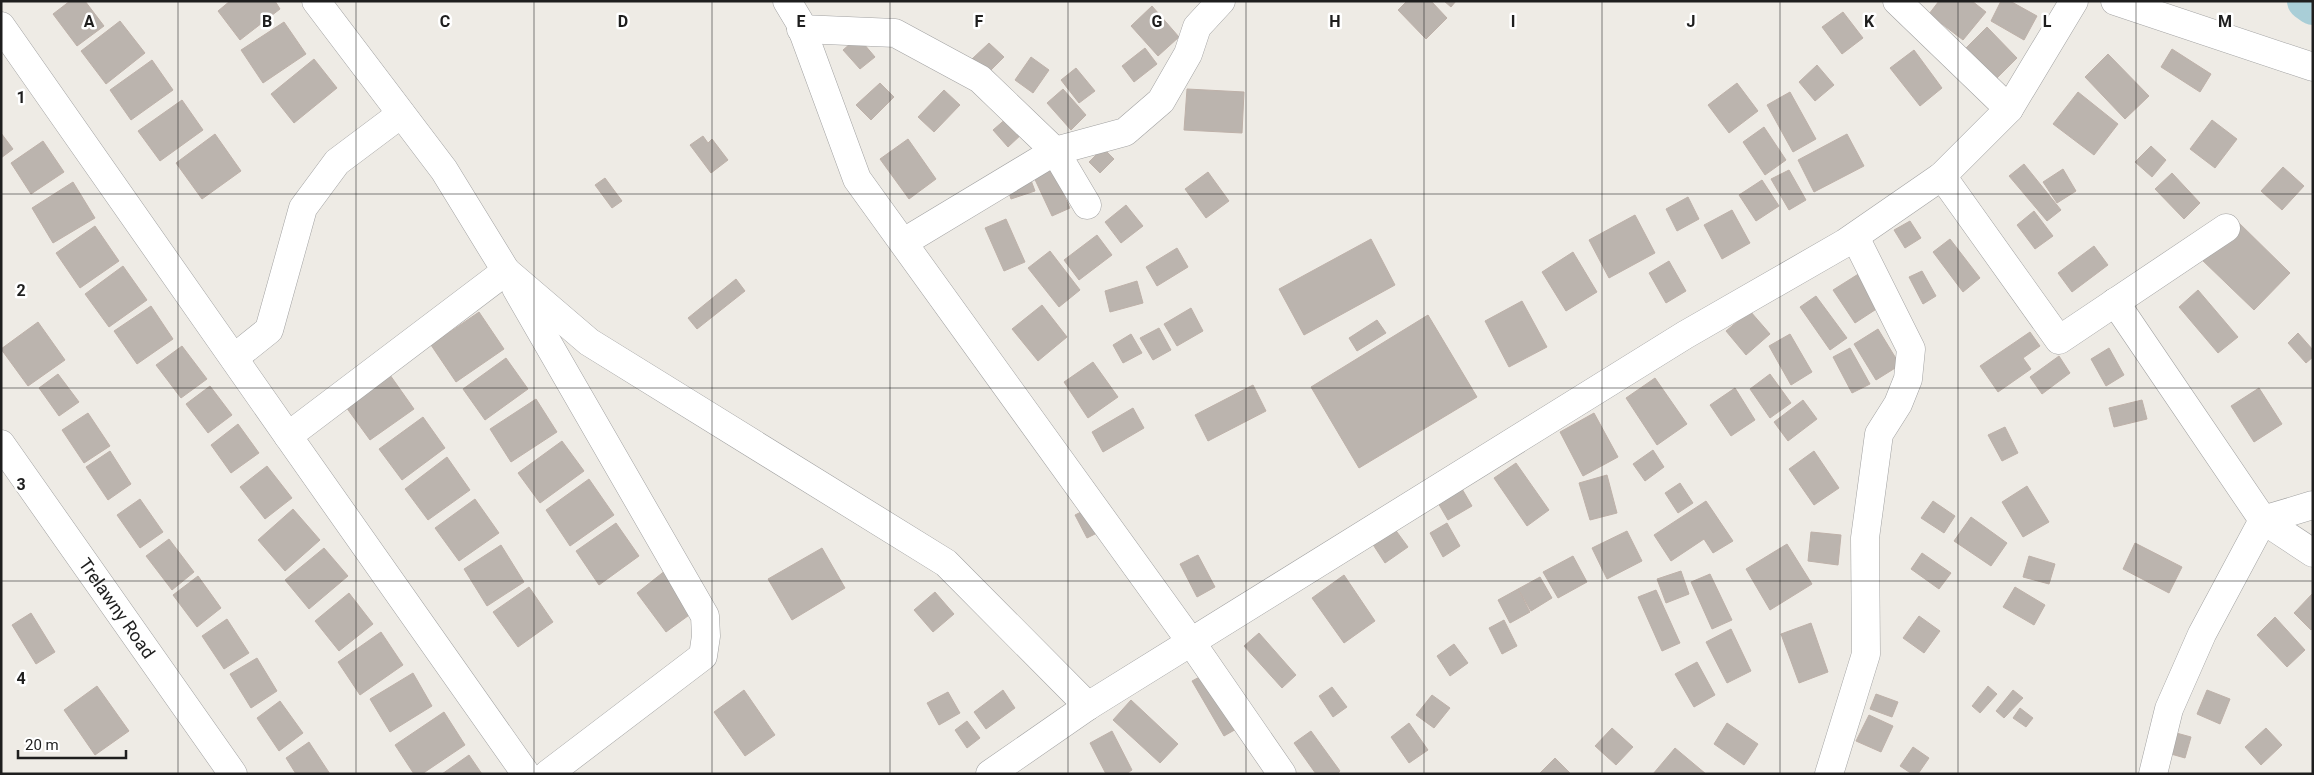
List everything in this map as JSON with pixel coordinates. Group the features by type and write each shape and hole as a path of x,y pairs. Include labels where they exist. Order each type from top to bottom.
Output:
{"street":[{"path":"316,1 444,170 506,271 704,616 706,636 703,656 548,774"},
{"path":"787,1 802,28 857,178 1191,642 1282,774"},
{"path":"904,242 1055,151 1125,132 1161,101 1188,54 1196,27 1221,1"},
{"path":"1897,1 2009,108"},
{"path":"990,774 1020,765 1088,706 1685,335 1854,237 1942,176 2009,108 2074,1"},
{"path":"2116,1 2313,67"},
{"path":"1,26 526,774"},
{"path":"802,28 895,33 980,79 1055,151 1087,205"},
{"path":"234,358 269,330 303,208 338,162 401,114"},
{"path":"1942,176 2059,340 2226,228"},
{"path":"1829,774 1866,654 1865,538 1879,434 1898,404 1908,378 1910,349 1854,237"},
{"path":"288,436 506,271"},
{"path":"506,271 589,342 946,564 1088,706"},
{"path":"2115,302 2263,520 2313,553"},
{"name":"Trelawny Road","path":"1,444 233,774"},
{"path":"2153,774 2169,709 2202,634 2263,520 2313,505"}],"building":[{"path":"70,1 85,1 104,26 77,46 53,14"},
{"path":"230,1 275,1 280,9 240,40 218,11"},
{"path":"1407,1 1431,1 1447,18 1426,39 1398,10"},
{"path":"1444,1 1456,1 1451,7"},
{"path":"1939,1 1972,1 1986,12 1963,40 1929,14"},
{"path":"2001,1 2010,1 2037,16 2024,40 1991,21"},
{"path":"1152,6 1179,37 1158,56 1131,26"},
{"path":"1843,12 1863,38 1842,54 1822,27"},
{"path":"120,21 145,53 106,84 81,51"},
{"path":"284,22 306,54 263,83 241,50"},
{"path":"1987,27 2017,58 1994,81 1964,50"},
{"path":"858,37 875,57 860,69 843,50"},
{"path":"989,43 1004,57 987,74 972,59"},
{"path":"1145,48 1157,64 1134,82 1122,66"},
{"path":"2172,49 2211,74 2200,92 2161,67"},
{"path":"1914,50 1942,88 1920,106 1890,68"},
{"path":"2108,54 2149,96 2125,119 2085,77"},
{"path":"1031,57 1049,70 1033,93 1015,80"},
{"path":"314,59 337,88 294,123 271,94"},
{"path":"152,60 173,90 131,120 110,90"},
{"path":"1817,65 1834,85 1815,101 1799,82"},
{"path":"1076,68 1095,91 1079,103 1061,80"},
{"path":"880,83 894,97 871,120 856,105"},
{"path":"1737,83 1758,111 1729,133 1708,105"},
{"path":"1063,89 1086,115 1071,130 1047,103"},
{"path":"1187,89 1244,92 1242,133 1184,130"},
{"path":"944,90 960,105 934,132 918,117"},
{"path":"1790,92 1816,139 1793,152 1767,105"},
{"path":"2078,92 2118,124 2094,155 2053,124"},
{"path":"182,100 203,130 160,161 138,131"},
{"path":"1008,117 1023,133 1008,147 993,130"},
{"path":"2212,120 2237,139 2215,168 2190,149"},
{"path":"1764,127 1786,160 1765,175 1743,142"},
{"path":"1,133 13,149 1,158"},
{"path":"215,134 241,171 202,199 176,163"},
{"path":"1847,134 1864,166 1814,192 1798,160"},
{"path":"703,136 708,143 712,139 728,160 711,173 690,145"},
{"path":"908,139 936,179 909,199 880,159"},
{"path":"43,141 64,172 31,194 11,163"},
{"path":"2151,146 2166,160 2152,177 2135,162"},
{"path":"1103,148 1114,159 1100,173 1089,162"},
{"path":"1049,163 1070,208 1052,216 1031,171"},
{"path":"2024,164 2061,210 2047,221 2009,176"},
{"path":"2283,167 2304,186 2282,210 2261,191"},
{"path":"2063,169 2076,191 2057,203 2043,182"},
{"path":"1789,170 1806,200 1789,210 1771,179"},
{"path":"1208,172 1229,201 1206,218 1185,189"},
{"path":"2172,173 2200,203 2184,219 2155,189"},
{"path":"1029,175 1035,191 1011,199 1006,183"},
{"path":"605,178 622,201 612,208 595,185"},
{"path":"1762,180 1779,206 1756,221 1739,195"},
{"path":"73,182 95,218 53,243 32,208"},
{"path":"1688,197 1699,219 1677,231 1666,209"},
{"path":"1126,205 1143,226 1121,243 1105,222"},
{"path":"1732,210 1750,243 1722,259 1704,225"},
{"path":"2034,211 2053,236 2035,249 2017,225"},
{"path":"1635,215 1655,253 1609,278 1589,240"},
{"path":"1006,219 1025,262 1004,271 985,228"},
{"path":"2236,220 2290,273 2254,310 2200,258"},
{"path":"1910,221 1921,238 1905,248 1894,230"},
{"path":"95,226 119,261 80,288 56,253"},
{"path":"1097,235 1112,255 1079,280 1064,260"},
{"path":"1371,239 1395,285 1304,335 1279,289"},
{"path":"1950,239 1980,278 1963,292 1933,252"},
{"path":"2094,246 2108,265 2072,292 2058,273"},
{"path":"1177,248 1188,267 1157,286 1146,267"},
{"path":"1050,251 1080,290 1059,307 1028,268"},
{"path":"1573,252 1597,292 1566,311 1542,272"},
{"path":"1669,261 1686,291 1666,303 1649,273"},
{"path":"123,266 147,300 109,327 85,294"},
{"path":"1922,271 1936,296 1923,304 1909,277"},
{"path":"1860,273 1881,306 1855,323 1833,290"},
{"path":"736,279 745,291 697,329 688,318"},
{"path":"1137,281 1143,303 1110,312 1105,291"},
{"path":"2198,290 2238,337 2218,353 2179,307"},
{"path":"1816,296 1847,338 1830,350 1800,307"},
{"path":"1522,301 1547,347 1509,367 1485,321"},
{"path":"1042,305 1067,337 1038,361 1012,329"},
{"path":"151,306 173,339 137,364 114,331"},
{"path":"1191,308 1203,331 1177,346 1164,324"},
{"path":"1750,311 1770,334 1746,355 1726,331"},
{"path":"479,312 504,349 456,382 431,345"},
{"path":"1428,315 1477,397 1359,468 1311,387"},
{"path":"1377,320 1386,333 1357,351 1349,338"},
{"path":"38,322 65,360 28,386 1,349"},
{"path":"1159,328 1171,350 1153,360 1140,338"},
{"path":"1878,329 1900,365 1876,380 1854,344"},
{"path":"2030,332 2040,346 2023,358 2031,369 1998,392 1980,366"},
{"path":"2298,333 2313,350 2313,357 2306,363 2288,343"},
{"path":"1131,334 1142,353 1123,363 1113,345"},
{"path":"1790,334 1812,372 1791,385 1769,346"},
{"path":"182,346 207,379 181,398 156,365"},
{"path":"1850,348 1870,384 1852,393 1833,357"},
{"path":"2109,348 2124,375 2106,386 2091,359"},
{"path":"2059,356 2070,373 2042,394 2030,377"},
{"path":"506,358 528,389 485,420 463,389"},
{"path":"1093,362 1118,397 1088,418 1064,382"},
{"path":"58,374 79,402 59,416 39,388"},
{"path":"1770,374 1791,403 1770,418 1750,389"},
{"path":"390,375 414,409 370,440 346,407"},
{"path":"1655,378 1687,424 1657,445 1626,398"},
{"path":"1253,385 1266,411 1208,441 1195,415"},
{"path":"210,386 232,415 208,433 186,404"},
{"path":"1735,388 1755,420 1731,436 1710,405"},
{"path":"2259,388 2282,424 2254,442 2231,406"},
{"path":"536,399 557,432 511,462 490,429"},
{"path":"1803,400 1817,419 1788,441 1774,422"},
{"path":"2142,400 2147,419 2114,427 2109,408"},
{"path":"1133,408 1144,428 1103,452 1092,432"},
{"path":"88,413 110,446 84,463 62,430"},
{"path":"1594,413 1618,457 1583,476 1560,432"},
{"path":"423,417 445,448 402,480 379,449"},
{"path":"238,424 259,453 231,473 211,445"},
{"path":"2005,427 2018,453 2002,461 1988,435"},
{"path":"562,441 584,471 540,503 518,473"},
{"path":"1653,450 1664,467 1645,481 1633,464"},
{"path":"110,451 131,484 108,500 86,467"},
{"path":"1814,451 1839,488 1814,505 1789,469"},
{"path":"447,457 470,490 428,520 405,489"},
{"path":"1516,463 1549,510 1527,526 1494,478"},
{"path":"267,466 292,498 265,519 240,487"},
{"path":"1607,475 1617,513 1590,520 1579,483"},
{"path":"589,479 614,515 570,546 546,510"},
{"path":"1458,482 1472,506 1448,520 1434,496"},
{"path":"1680,483 1693,503 1678,513 1665,493"},
{"path":"2027,486 2049,522 2023,537 2002,502"},
{"path":"140,499 163,532 140,548 117,515"},
{"path":"475,499 499,533 459,561 435,528"},
{"path":"1706,501 1733,541 1713,553 1704,539 1671,561 1654,535"},
{"path":"1933,501 1955,516 1944,533 1921,518"},
{"path":"1091,507 1103,530 1087,538 1075,515"},
{"path":"293,509 320,540 285,571 258,540"},
{"path":"1971,517 2007,543 1991,566 1954,541"},
{"path":"616,523 639,556 599,585 576,551"},
{"path":"1447,523 1460,546 1443,557 1430,533"},
{"path":"1394,528 1408,547 1385,563 1372,543"},
{"path":"1627,531 1642,561 1607,579 1592,548"},
{"path":"1811,532 1841,535 1838,565 1808,561"},
{"path":"169,539 194,572 172,590 146,556"},
{"path":"2135,543 2182,567 2169,593 2123,569"},
{"path":"1787,544 1812,584 1770,610 1746,569"},
{"path":"501,545 524,582 487,606 464,569"},
{"path":"324,548 348,576 309,609 285,580"},
{"path":"822,548 845,588 792,620 768,579"},
{"path":"1922,553 1951,573 1939,589 1911,569"},
{"path":"1198,555 1215,587 1197,597 1180,564"},
{"path":"1573,556 1587,582 1558,598 1543,572"},
{"path":"2029,556 2055,564 2049,584 2023,577"},
{"path":"666,570 696,610 666,632 637,593"},
{"path":"1681,571 1689,594 1666,603 1657,579"},
{"path":"1710,574 1732,620 1712,629 1691,582"},
{"path":"1344,575 1375,621 1344,643 1312,598"},
{"path":"198,576 221,608 197,627 173,595"},
{"path":"1540,577 1552,598 1531,611 1518,589"},
{"path":"529,587 553,622 518,647 493,612"},
{"path":"2015,587 2045,605 2034,625 2003,607"},
{"path":"1518,589 1530,612 1510,623 1498,600"},
{"path":"1656,590 1680,643 1662,651 1638,597"},
{"path":"935,592 954,614 933,632 914,610"},
{"path":"349,593 373,624 339,651 315,621"},
{"path":"2313,593 2313,628 2311,630 2294,613"},
{"path":"31,613 55,652 36,664 12,625"},
{"path":"1919,616 1940,631 1924,653 1903,638"},
{"path":"2275,617 2305,650 2287,667 2257,635"},
{"path":"227,619 249,653 224,669 202,636"},
{"path":"1504,620 1517,646 1502,654 1489,628"},
{"path":"1811,623 1828,672 1799,683 1781,634"},
{"path":"1731,629 1751,671 1727,683 1706,642"},
{"path":"381,632 403,665 360,695 338,662"},
{"path":"1259,633 1296,675 1282,688 1244,646"},
{"path":"1454,644 1468,663 1450,676 1437,656"},
{"path":"257,658 277,691 251,708 230,674"},
{"path":"1697,662 1715,695 1694,707 1675,674"},
{"path":"413,673 432,706 390,732 370,699"},
{"path":"1207,673 1238,728 1224,736 1192,681"},
{"path":"97,686 129,731 95,755 64,710"},
{"path":"1988,686 1997,694 1980,713 1972,706"},
{"path":"1332,687 1347,707 1333,717 1319,696"},
{"path":"744,690 775,735 745,756 714,712"},
{"path":"1003,690 1015,708 986,729 974,712"},
{"path":"2013,690 2023,698 2004,718 1996,711"},
{"path":"2207,690 2230,699 2220,724 2197,714"},
{"path":"948,692 960,713 939,725 927,703"},
{"path":"1876,694 1898,702 1892,717 1870,709"},
{"path":"1432,695 1450,708 1434,728 1416,715"},
{"path":"1131,700 1178,744 1160,763 1113,720"},
{"path":"280,701 303,733 279,751 257,718"},
{"path":"2020,708 2033,718 2026,727 2013,718"},
{"path":"444,712 465,745 422,774 414,774 395,745"},
{"path":"1869,715 1893,726 1881,752 1856,741"},
{"path":"967,721 980,738 967,748 955,730"},
{"path":"1409,723 1428,750 1409,763 1391,737"},
{"path":"1727,723 1758,744 1744,765 1714,744"},
{"path":"1612,728 1633,747 1616,765 1595,746"},
{"path":"2266,728 2282,745 2261,765 2245,747"},
{"path":"1112,731 1132,770 1126,774 1106,774 1090,743"},
{"path":"1311,731 1340,771 1337,774 1316,774 1294,743"},
{"path":"2169,731 2191,737 2185,758 2164,752"},
{"path":"309,742 330,774 296,774 286,758"},
{"path":"1913,747 1929,758 1918,774 1912,774 1900,766"},
{"path":"1675,748 1706,774 1653,774"},
{"path":"469,755 482,774 442,774"},
{"path":"1555,758 1571,774 1539,774"}],"waterway":[{"path":"2306,1 2313,6"}]}
